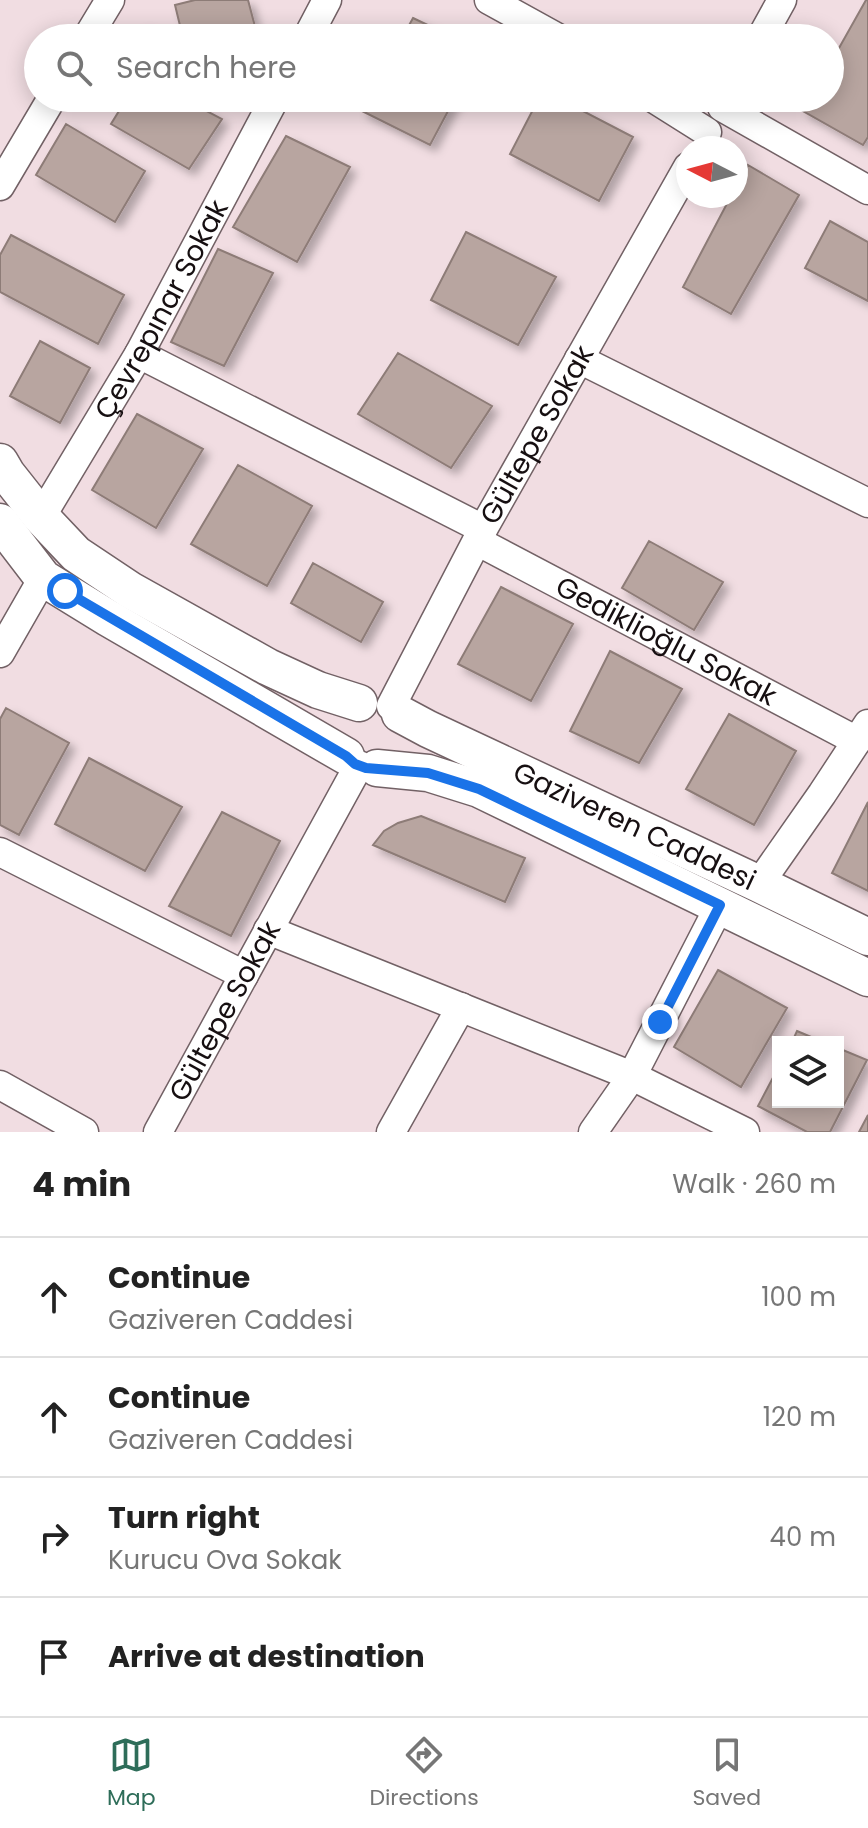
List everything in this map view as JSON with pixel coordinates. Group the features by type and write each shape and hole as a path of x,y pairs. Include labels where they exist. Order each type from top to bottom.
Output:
{"main road":[{"name":"Gaziveren Caddesi","path":"0,462 41,517 76,554 130,590 268,667 318,690 383,707 868,937"},
{"name":"Gaziveren Caddesi","path":"0,522 43,578 361,763 428,773 479,789 868,978"},
{"path":"383,707 405,724 404,747 389,764 361,763 341,746 339,725 350,708 383,707"}],"street":[{"path":"95,24 110,0"},
{"path":"314,24 327,0"},
{"path":"489,0 530,9 544,24"},
{"path":"769,24 782,0"},
{"path":"0,186 44,112"},
{"name":"Çevrepınar Sokak","path":"41,517 139,354 268,112"},
{"path":"670,112 698,136"},
{"path":"705,136 718,112"},
{"path":"740,112 868,190"},
{"name":"Gültepe Sokak","path":"383,707 676,188"},
{"name":"Gediklioğlu Sokak","path":"139,354 862,733"},
{"path":"579,359 868,503"},
{"path":"0,653 43,578"},
{"path":"759,884 862,733"},
{"name":"Gültepe Sokak","path":"158,1132 361,763"},
{"path":"0,852 244,975"},
{"path":"593,1132 632,1076 720,905"},
{"path":"268,930 632,1076 745,1132"},
{"path":"391,1132 461,1007"},
{"path":"0,1085 84,1132"}],"building":[{"path":"195,0 248,0 254,24 180,24 175,5"},
{"path":"868,0 868,137 863,145 805,112 844,112 844,39"},
{"path":"413,18 426,24 410,24"},
{"path":"118,112 209,112 222,119 189,169 111,124"},
{"path":"364,112 448,112 430,145"},
{"path":"532,112 585,112 633,137 599,201 510,154"},
{"path":"66,124 145,171 115,222 36,175"},
{"path":"286,136 350,167 297,262 233,227"},
{"path":"748,165 799,195 731,314 683,287 725,208 748,208"},
{"path":"830,221 868,242 868,301 805,268"},
{"path":"466,232 556,277 518,345 431,300"},
{"path":"11,235 124,295 98,344 0,292 0,255"},
{"path":"218,249 273,273 224,366 171,342"},
{"path":"40,341 90,368 60,423 10,396"},
{"path":"398,353 492,406 451,468 358,414"},
{"path":"137,414 203,449 156,528 92,490"},
{"path":"238,465 312,506 267,586 191,544"},
{"path":"649,541 723,582 694,630 622,588"},
{"path":"313,563 383,602 361,642 291,603"},
{"path":"501,587 573,624 531,701 458,664"},
{"path":"610,651 682,689 639,763 570,731"},
{"path":"6,708 69,743 19,835 0,825 0,719"},
{"path":"729,714 796,751 754,825 686,789"},
{"path":"89,758 182,807 145,871 55,824"},
{"path":"868,802 868,891 832,873"},
{"path":"222,812 280,841 231,936 169,906"},
{"path":"421,816 525,858 505,902 373,845 384,831"},
{"path":"718,970 787,1008 741,1087 674,1047"},
{"path":"844,1050 867,1060 844,1105"},
{"path":"772,1079 772,1108 842,1108 830,1132 807,1132 758,1106"},
{"path":"868,1115 868,1132 859,1132"}],"route":[{"path":"65,591 355,764 366,768 428,773 479,789 720,905 660,1022"}]}
